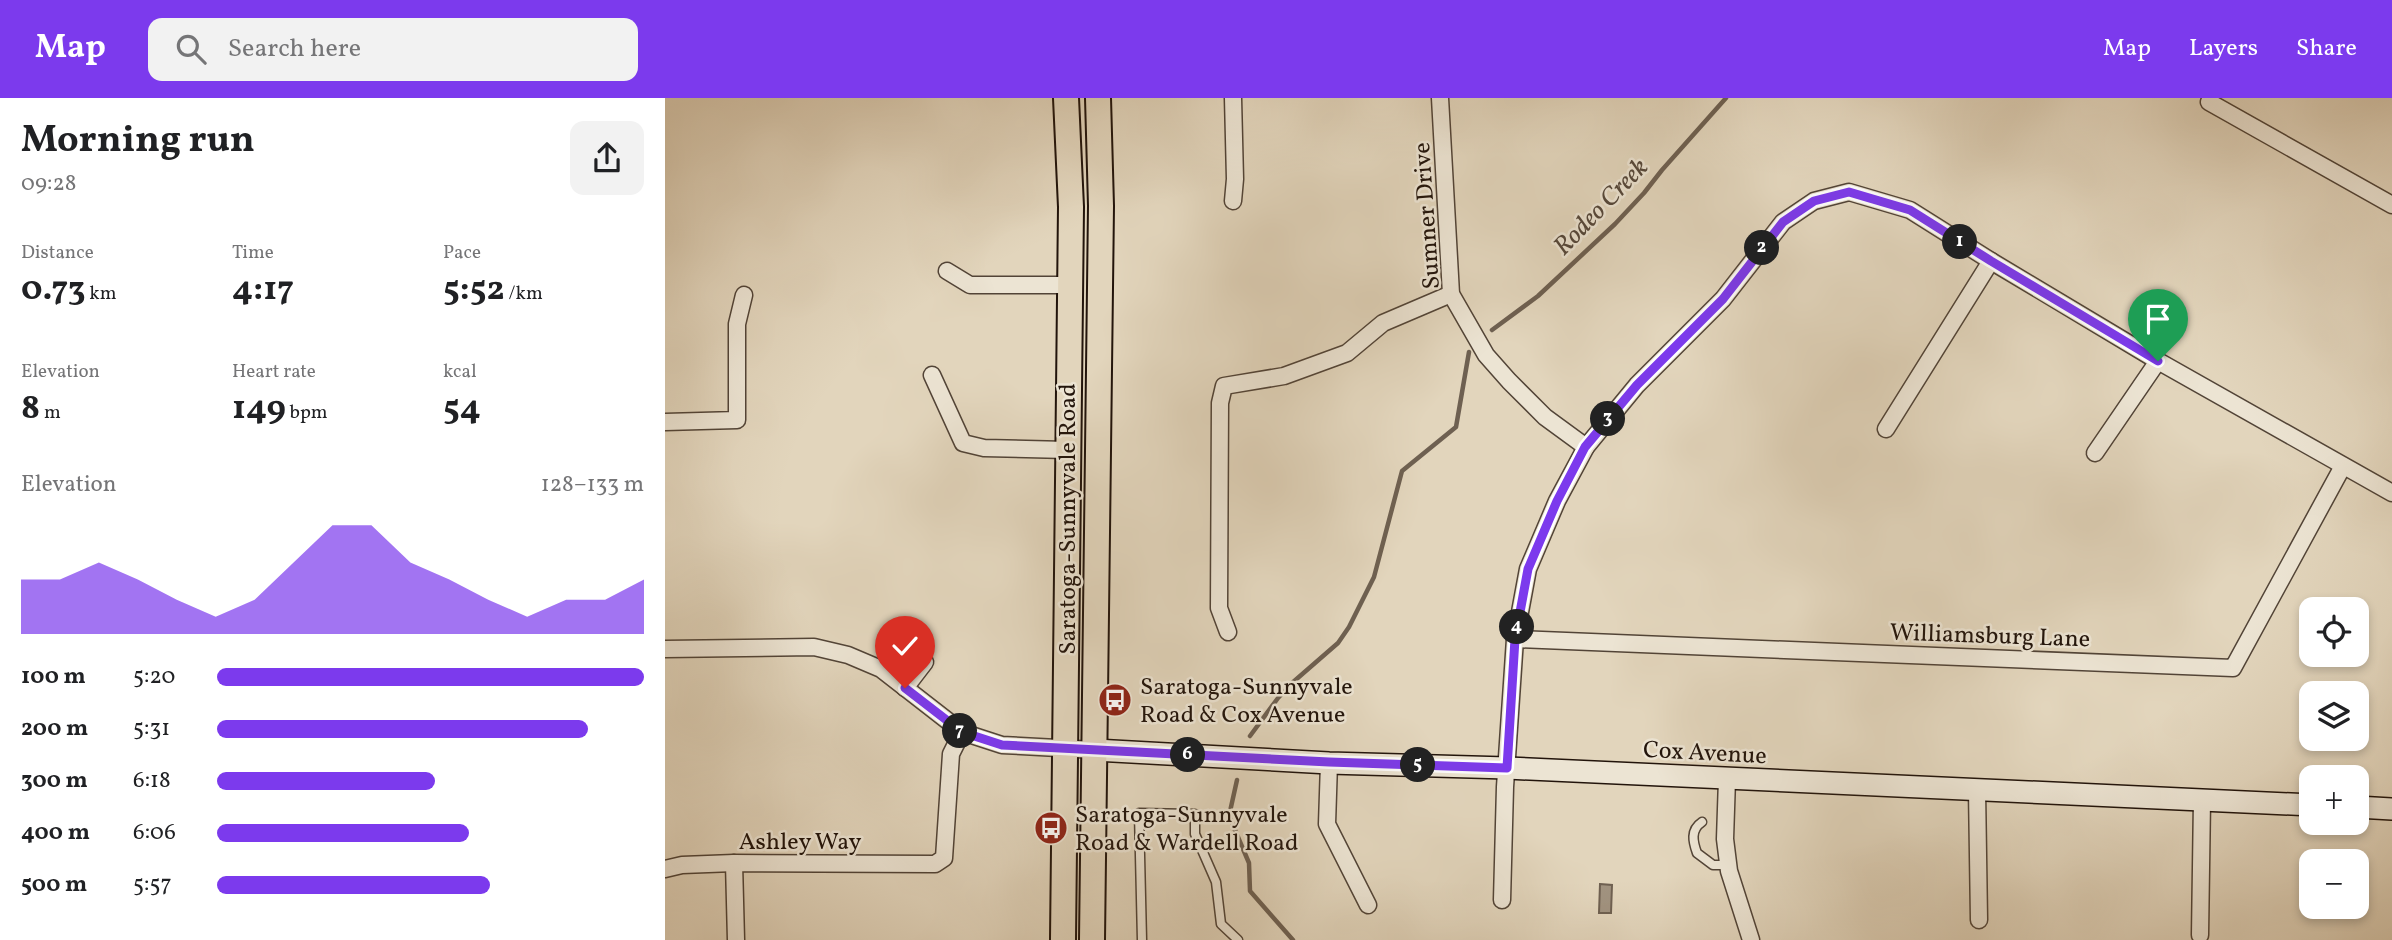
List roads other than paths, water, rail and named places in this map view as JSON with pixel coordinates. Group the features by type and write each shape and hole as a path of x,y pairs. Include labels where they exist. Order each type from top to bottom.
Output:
{"main road":[{"name":"Saratoga-Sunnyvale Road","path":"1063,940 1071,207 1066,98"},
{"name":"Saratoga-Sunnyvale Road","path":"1092,940 1101,206 1098,98"},
{"name":"Cox Avenue","path":"1095,750 2299,804"},
{"path":"2369,808 2392,809"}],"street":[{"path":"1233,98 1233,201"},
{"name":"Sumner Drive","path":"1440,98 1451,293 1486,355 1545,418 1585,447"},
{"path":"2209,102 2392,205"},
{"path":"1502,900 1515,639 1528,569 1557,501 1585,447 1637,385 1723,299 1783,222 1814,201 1849,192 1910,210 2158,361 2392,493"},
{"path":"1886,429 1991,261"},
{"path":"947,271 969,285 1070,285"},
{"path":"1228,632 1219,608 1220,403 1224,386 1284,376 1347,353 1383,323 1451,293"},
{"path":"665,422 737,419 737,324 744,295"},
{"path":"2095,453 2158,361"},
{"path":"932,375 963,443 984,448 1067,450"},
{"name":"Williamsburg Lane","path":"1515,639 2233,668 2343,466"},
{"path":"665,649 814,647 848,655 881,669 962,732 1002,745 1095,750"},
{"path":"905,688 925,662"},
{"name":"Ashley Way","path":"665,869 682,864 734,863 935,864 944,858 951,754 962,732"},
{"path":"1329,762 1327,824 1368,905"},
{"path":"1727,779 1725,839 1728,865 1751,940"},
{"path":"1977,790 1979,920"},
{"path":"2200,934 2202,800"},
{"path":"734,863 736,940"}],"lane":[{"path":"1142,940 1139,813 1195,814 1195,834 1216,882 1221,924 1238,940"},
{"path":"1702,822 1697,825 1693,834 1697,853 1713,865 1728,865"}],"waterway":[{"name":"Rodeo Creek","path":"1492,330 1538,296 1615,224 1726,98"},
{"name":"Rodeo Creek","path":"1250,736 1278,698 1338,643 1349,627 1374,577 1402,471 1456,427 1469,352"},
{"name":"Rodeo Creek","path":"1237,780 1229,816 1249,863 1250,891 1293,940"}],"place":[{"name":"Saratoga-Sunnyvale Road & Cox Avenue","path":"1115,700"},
{"name":"Saratoga-Sunnyvale Road & Wardell Road","path":"1051,828"}]}
